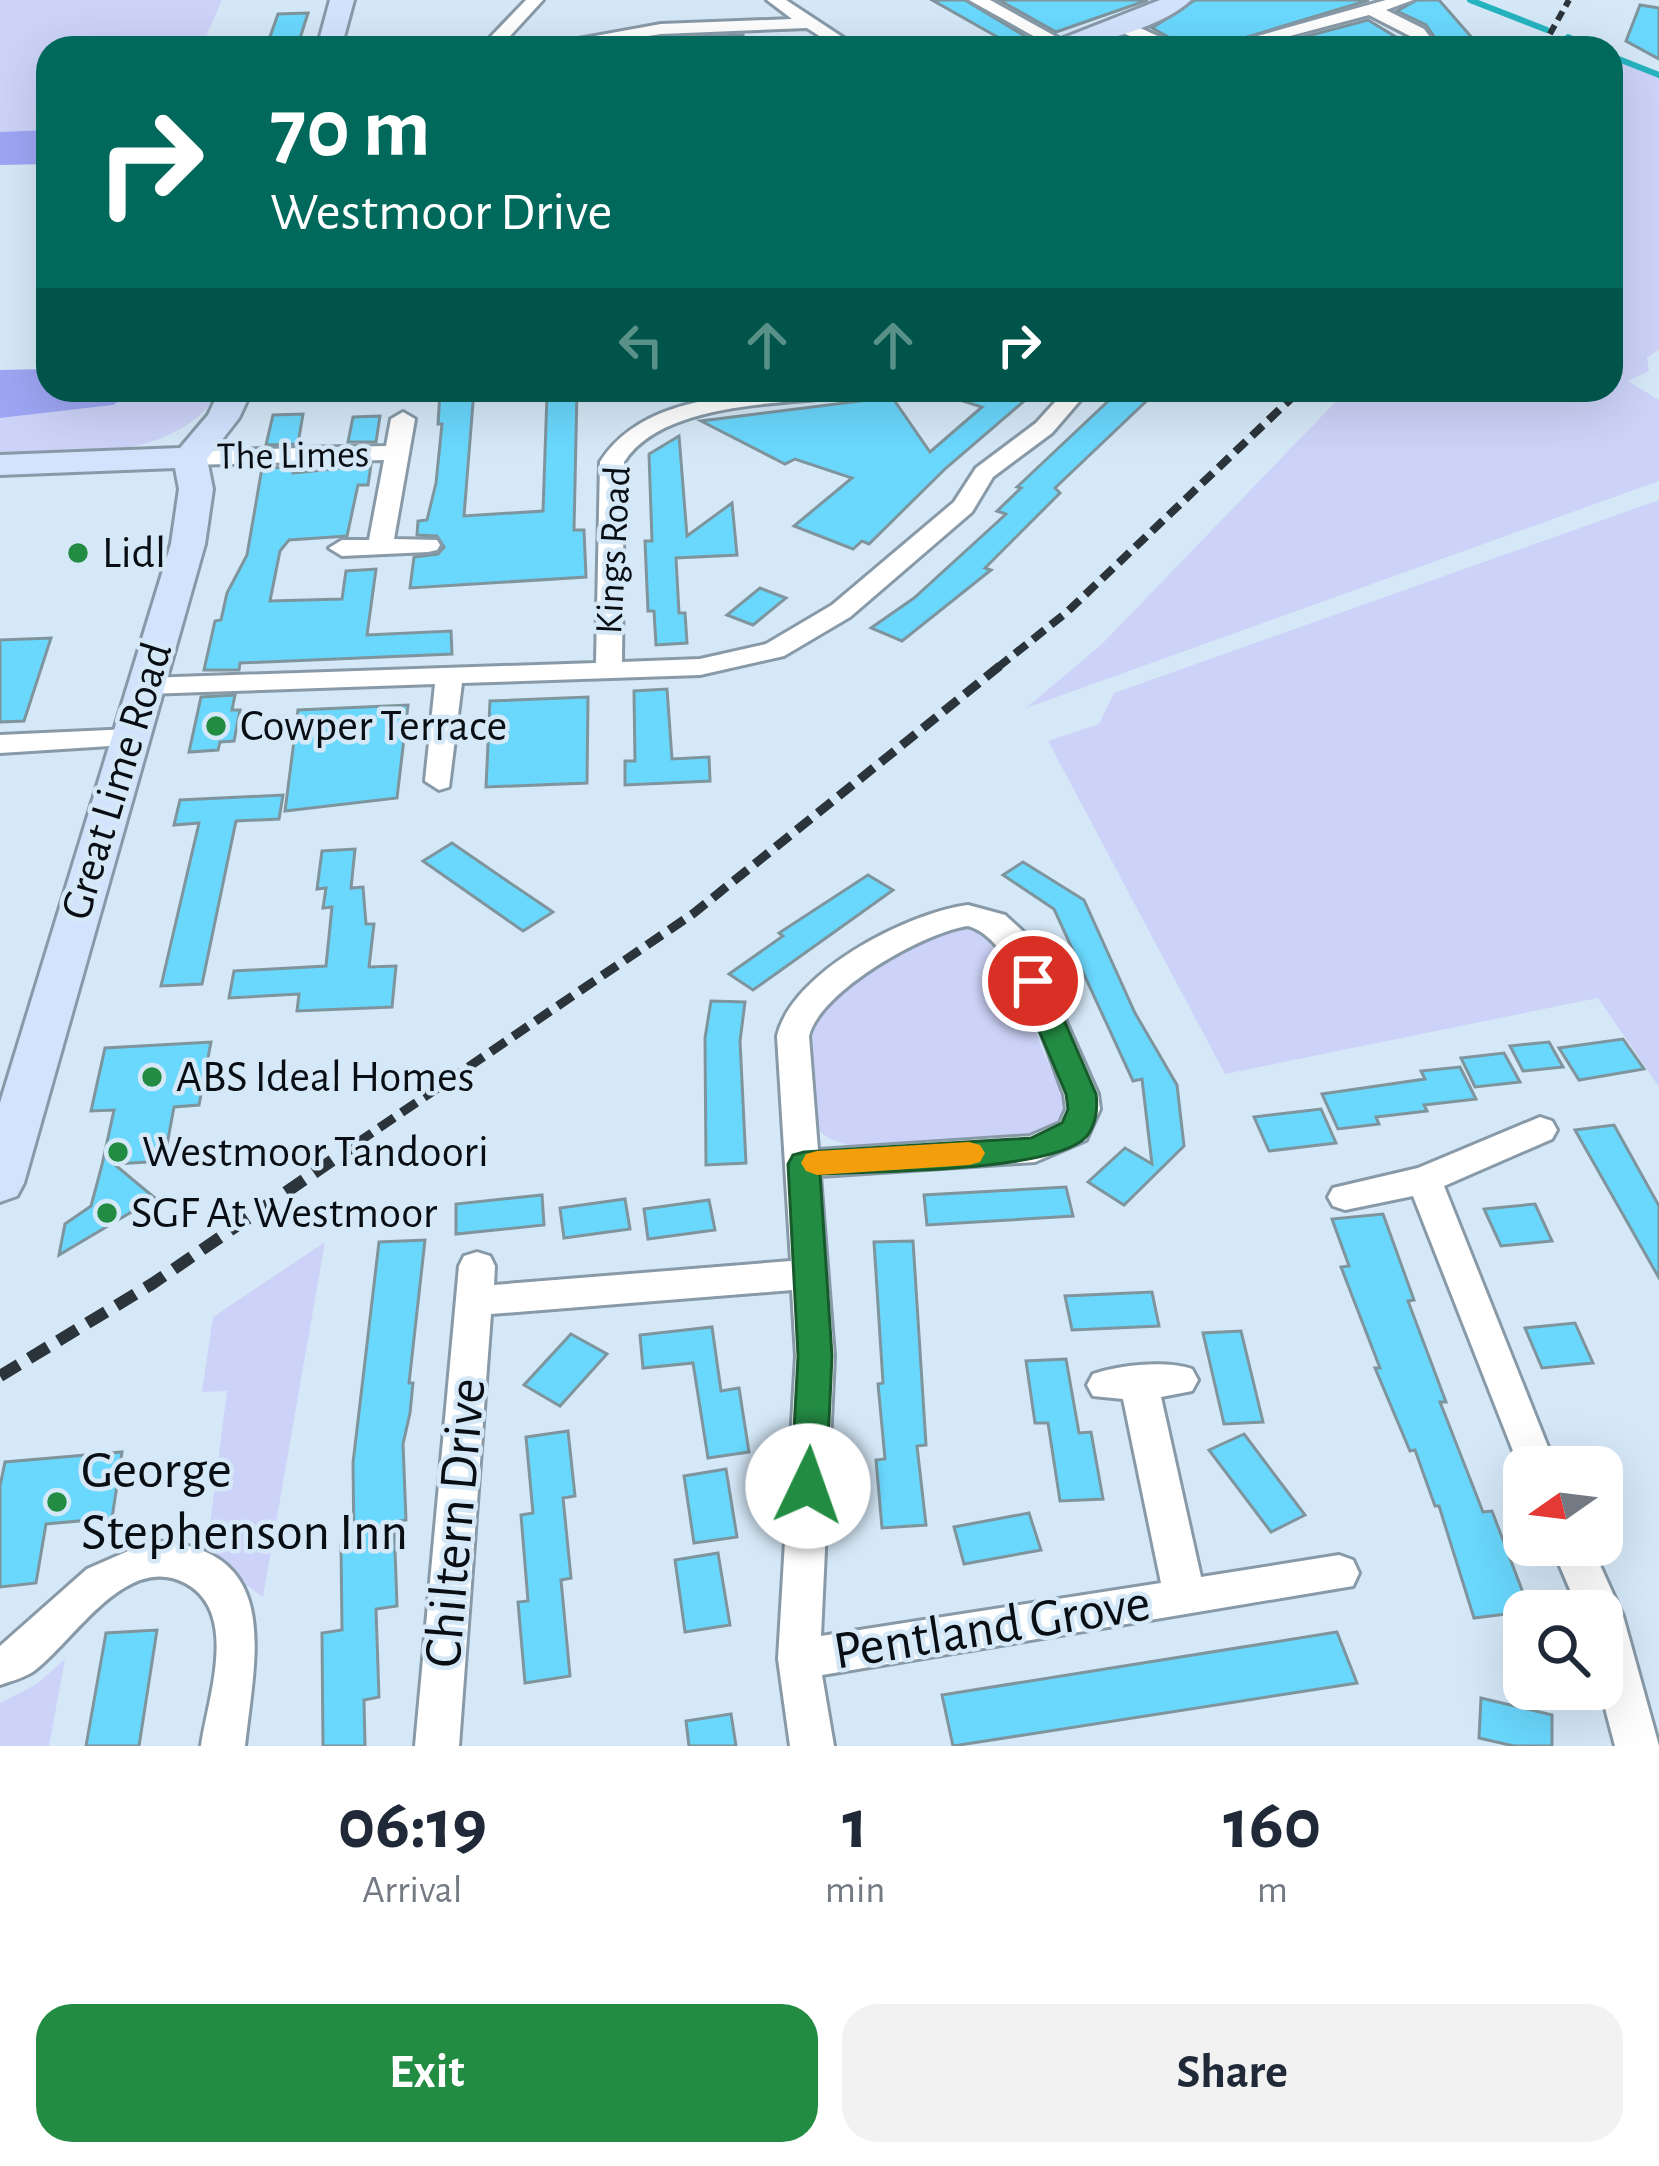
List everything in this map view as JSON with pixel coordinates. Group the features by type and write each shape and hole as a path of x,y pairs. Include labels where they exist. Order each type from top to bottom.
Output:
{"main road":[{"path":"332,36 342,0"},
{"path":"1088,36 1179,0"},
{"path":"0,465 190,458 230,402"},
{"name":"Great Lime Road","path":"0,1183 195,512 190,458"}],"street":[{"path":"500,36 535,0"},
{"path":"775,0 830,36"},
{"path":"976,0 1039,36"},
{"path":"1269,36 1405,0"},
{"path":"1370,9 1420,36"},
{"path":"616,36 661,29 808,23"},
{"path":"1121,26 1145,36"},
{"name":"Kings Road","path":"609,670 612,462 623,441 642,427 681,414 760,402"},
{"path":"146,686 700,667 744,660 776,650 841,610 963,507 984,473 1044,428 1067,402"},
{"name":"The Limes","path":"380,547 403,419"},
{"name":"The Limes","path":"190,458 397,453"},
{"path":"342,548 428,545"},
{"path":"439,782 449,675"},
{"path":"0,744 131,738"},
{"path":"804,1164 1035,1149 1074,1131 1083,1109 1081,1094 1016,943 999,924 964,914 933,918 804,1010 794,1036 815,1356 799,1659 812,1746"},
{"path":"1345,1197 1424,1180 1540,1130"},
{"path":"1424,1180 1529,1446"},
{"name":"Chiltern Drive","path":"437,1746 476,1283 811,1274"},
{"name":"Pentland Grove","path":"1141,1382 1185,1597"},
{"path":"0,1666 17,1659 112,1574 133,1561 182,1561 225,1590 236,1620 223,1746"},
{"name":"Pentland Grove","path":"799,1659 1339,1573"},
{"path":"1623,1695 1637,1746"}],"shaded area":[{"path":"0,0 222,0 206,36 36,36 36,130 0,132"},
{"path":"1623,63 1659,78 1659,349 1647,358 1649,371 1628,381 1659,400 1659,481 1026,708 1102,644 1335,402 1623,402"},
{"path":"36,130 36,164 0,165 0,132"},
{"path":"36,369 36,402 118,402 0,418 0,370"},
{"path":"212,402 194,420 144,444 86,453 0,456 0,418 113,405"},
{"path":"1659,500 1659,1087 1598,998 1225,1074 1048,741 1099,724 1114,693"},
{"path":"964,926 998,945 1064,1100 1059,1118 1036,1136 854,1147 830,1139 818,1130 808,1032 823,1005 936,927"},
{"path":"325,1242 263,1597 206,1556 227,1391 202,1392 213,1317"},
{"path":"65,1659 49,1746 0,1746 0,1703 37,1684"}],"building":[{"path":"932,0 965,0 1025,36 996,36"},
{"path":"999,0 1148,0 1056,32"},
{"path":"1195,0 1369,0 1250,36 1166,36 1152,28"},
{"path":"1417,0 1439,0 1470,36 1434,36 1426,25 1397,11"},
{"path":"1640,5 1659,8 1659,59 1626,41"},
{"path":"308,13 301,36 270,36 278,14"},
{"path":"1368,20 1394,36 1307,36"},
{"path":"439,402 473,402 464,516 543,511 547,402 577,402 574,530 584,530 586,577 410,588 414,557 438,554 444,547 437,536 417,535 418,521 427,520 436,483 442,424 438,424"},
{"path":"852,402 895,402 930,452 982,407 966,402 1023,402 946,468 869,544 862,541 853,549 794,526 852,478 795,459 785,464 701,421"},
{"path":"1107,402 1145,402 1055,488 1060,493 985,568 991,570 902,641 871,628 914,598 1006,514 997,511 1021,488 1017,487"},
{"path":"303,414 298,444 266,445 273,415"},
{"path":"380,416 376,442 348,442 353,417"},
{"path":"679,436 687,536 732,503 737,555 676,558 679,613 685,613 687,643 656,645 654,611 648,611 645,541 652,541 649,454"},
{"path":"371,465 368,485 358,485 347,536 289,540 280,551 270,601 342,599 346,571 376,569 367,635 451,631 452,654 240,663 239,670 204,670 215,621 221,620 227,593 247,555 262,468 294,467 293,473"},
{"path":"760,588 786,598 753,625 727,615"},
{"path":"51,638 24,721 0,722 0,640"},
{"path":"667,689 672,759 709,757 710,781 625,785 625,761 635,761 634,691"},
{"name":"Cowper Terrace","path":"235,695 232,710 240,710 234,741 220,742 218,750 189,752 201,697"},
{"path":"588,697 587,783 486,787 490,701"},
{"path":"408,705 397,798 285,811 298,710"},
{"path":"283,795 279,819 236,821 202,984 161,986 199,823 174,825 180,800"},
{"path":"452,843 553,912 523,931 423,861"},
{"path":"355,849 351,888 363,887 366,924 374,924 369,967 396,966 392,1007 297,1011 299,994 229,998 234,971 326,966 332,907 323,908 326,888 317,889 322,851"},
{"path":"1023,862 1084,900 1135,1013 1177,1085 1184,1146 1124,1205 1088,1182 1125,1148 1152,1164 1142,1079 1133,1081 1054,909 1003,875"},
{"path":"868,875 893,890 753,990 729,974 783,936 779,933"},
{"path":"711,1001 745,1002 740,1041 746,1163 706,1165 705,1038"},
{"path":"1623,1039 1644,1069 1579,1080 1559,1048"},
{"path":"211,1042 199,1105 174,1107 164,1161 114,1164 155,1198 59,1255 65,1224 91,1206 102,1165 114,1110 91,1111 105,1048"},
{"path":"1549,1042 1563,1067 1523,1071 1510,1046"},
{"path":"1504,1053 1520,1082 1475,1087 1461,1058"},
{"path":"1460,1067 1476,1099 1376,1117 1379,1124 1338,1129 1322,1094 1425,1079 1421,1071"},
{"path":"1321,1109 1336,1143 1269,1151 1254,1117"},
{"path":"1614,1125 1659,1206 1659,1278 1575,1130"},
{"path":"1066,1187 1073,1216 927,1225 924,1195"},
{"path":"542,1195 544,1225 456,1234 456,1204"},
{"path":"625,1199 630,1229 564,1238 560,1208"},
{"path":"709,1200 715,1230 648,1239 644,1209"},
{"path":"1535,1204 1552,1241 1501,1246 1484,1209"},
{"path":"1383,1214 1414,1300 1408,1301 1446,1402 1440,1402 1483,1512 1492,1511 1503,1540 1503,1566 1513,1566 1522,1590 1503,1590 1503,1614 1474,1618 1439,1506 1435,1506 1415,1450 1410,1451 1375,1368 1380,1368 1341,1267 1349,1266 1332,1219"},
{"path":"425,1240 410,1413 403,1444 406,1520 394,1522 397,1606 376,1609 379,1697 364,1700 365,1746 323,1746 322,1633 342,1630 341,1545 354,1543 353,1463 379,1242"},
{"path":"913,1241 926,1445 917,1446 926,1525 882,1528 876,1460 885,1459 878,1384 883,1383 874,1242"},
{"path":"1152,1292 1159,1326 1072,1330 1065,1296"},
{"path":"1575,1323 1593,1363 1542,1368 1525,1328"},
{"path":"712,1327 721,1391 739,1388 749,1452 708,1458 693,1363 643,1368 640,1335"},
{"path":"1241,1331 1263,1422 1224,1424 1203,1333"},
{"path":"571,1334 607,1354 560,1406 524,1385"},
{"path":"1066,1359 1079,1433 1091,1432 1103,1499 1060,1501 1048,1423 1035,1423 1026,1361"},
{"path":"568,1431 575,1496 563,1498 571,1578 561,1580 570,1676 525,1683 518,1602 528,1601 521,1515 533,1513 526,1437"},
{"path":"1244,1434 1305,1515 1271,1532 1209,1450"},
{"name":"George Stephenson Inn","path":"122,1452 112,1518 46,1524 36,1583 0,1587 0,1486 5,1462"},
{"path":"726,1469 737,1537 694,1543 684,1476"},
{"path":"1029,1513 1041,1550 964,1564 954,1527"},
{"path":"718,1553 730,1625 685,1632 675,1560"},
{"path":"157,1630 139,1746 86,1746 106,1633"},
{"path":"1337,1632 1357,1683 953,1746 942,1695"},
{"path":"1481,1698 1503,1703 1503,1710 1552,1715 1552,1746 1514,1746 1479,1738"},
{"path":"731,1714 736,1746 689,1746 686,1721"}],"waterway":[{"path":"1470,0 1547,30"},
{"path":"1623,61 1659,75"}],"railway":[{"path":"1549,36 1569,0"},
{"path":"997,668 1067,612 1287,402"},
{"path":"357,1143 694,913 1001,665"},
{"path":"0,1376 152,1284 362,1140"}],"slow traffic":[{"path":"817,1163 969,1153"}],"place":[{"name":"Lidl","path":"78,553"},
{"name":"Cowper Terrace","path":"216,726"},
{"name":"ABS Ideal Homes","path":"152,1077"},
{"name":"Westmoor Tandoori","path":"118,1152"},
{"name":"SGF At Westmoor","path":"107,1213"},
{"name":"George Stephenson Inn","path":"57,1502"}],"route":[{"path":"808,1486 815,1356 804,1164 1035,1149 1074,1131 1081,1120 1081,1094 1033,981"}]}
